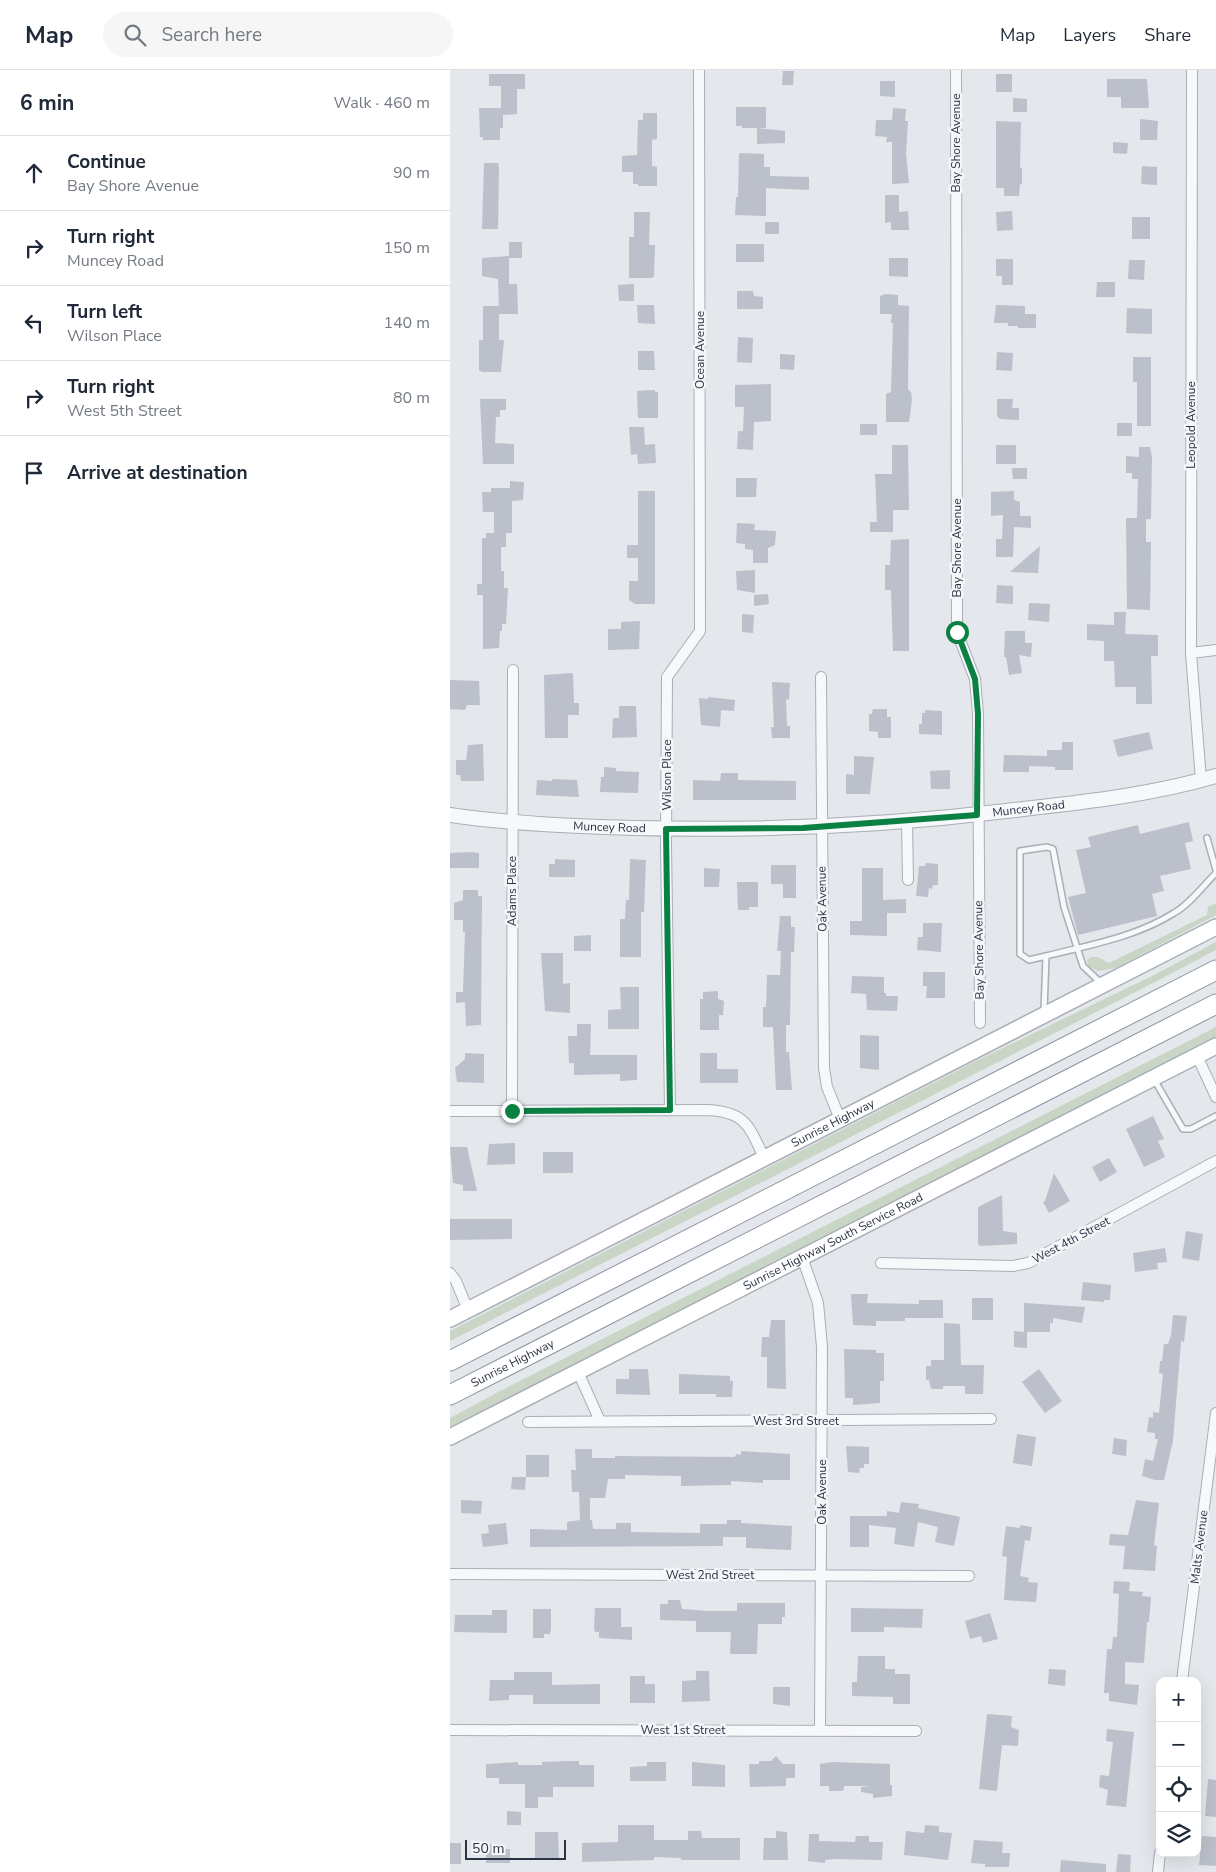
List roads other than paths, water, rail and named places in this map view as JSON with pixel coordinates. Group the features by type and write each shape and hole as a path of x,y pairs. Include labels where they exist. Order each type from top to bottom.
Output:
{"highway":[{"path":"450,1361 1216,970"},
{"name":"Sunrise Highway","path":"450,1395 1216,1004"}],"main road":[{"name":"Sunrise Highway","path":"450,1319 1216,927"},
{"name":"Sunrise Highway South Service Road","path":"450,1438 1216,1046"}],"street":[{"name":"Ocean Avenue","path":"699,70 700,631"},
{"name":"Bay Shore Avenue","path":"956,70 957,632 975,679 978,714 977,815 980,1023"},
{"name":"Leopold Avenue","path":"1192,70 1191,653 1201,780"},
{"name":"Wilson Place","path":"670,1110 666,829 667,677 700,631"},
{"path":"1191,653 1216,650"},
{"name":"Adams Place","path":"512,1111 513,670"},
{"name":"Oak Avenue","path":"821,677 824,1068 827,1087 840,1119"},
{"name":"Muncey Road","path":"450,815 512,824 666,829 821,827 977,815 1118,797 1216,776"},
{"path":"907,821 908,880"},
{"path":"1197,1056 1216,1097"},
{"path":"450,1111 716,1111 737,1115 748,1125 764,1158"},
{"name":"West 4th Street","path":"881,1264 1013,1266 1028,1263 1216,1161"},
{"name":"Oak Avenue","path":"802,1257 815,1293 821,1324 823,1576 820,1730"},
{"path":"450,1273 456,1281 468,1310"},
{"path":"578,1372 600,1421"},
{"name":"Malts Avenue","path":"1183,1677 1216,1413"},
{"name":"West 3rd Street","path":"528,1422 991,1419"},
{"name":"West 2nd Street","path":"450,1574 969,1576"},
{"name":"West 1st Street","path":"450,1730 916,1731"},
{"path":"1158,1872 1160,1857"}],"lane":[{"path":"1103,986 1083,966 1078,948 1064,906 1053,849 1047,847 1020,851 1020,954 1029,960 1078,948 1137,930 1175,913 1216,872 1207,838"},
{"path":"1044,1015 1046,956"},
{"path":"1153,1078 1183,1129 1191,1129 1216,1116"}]}
